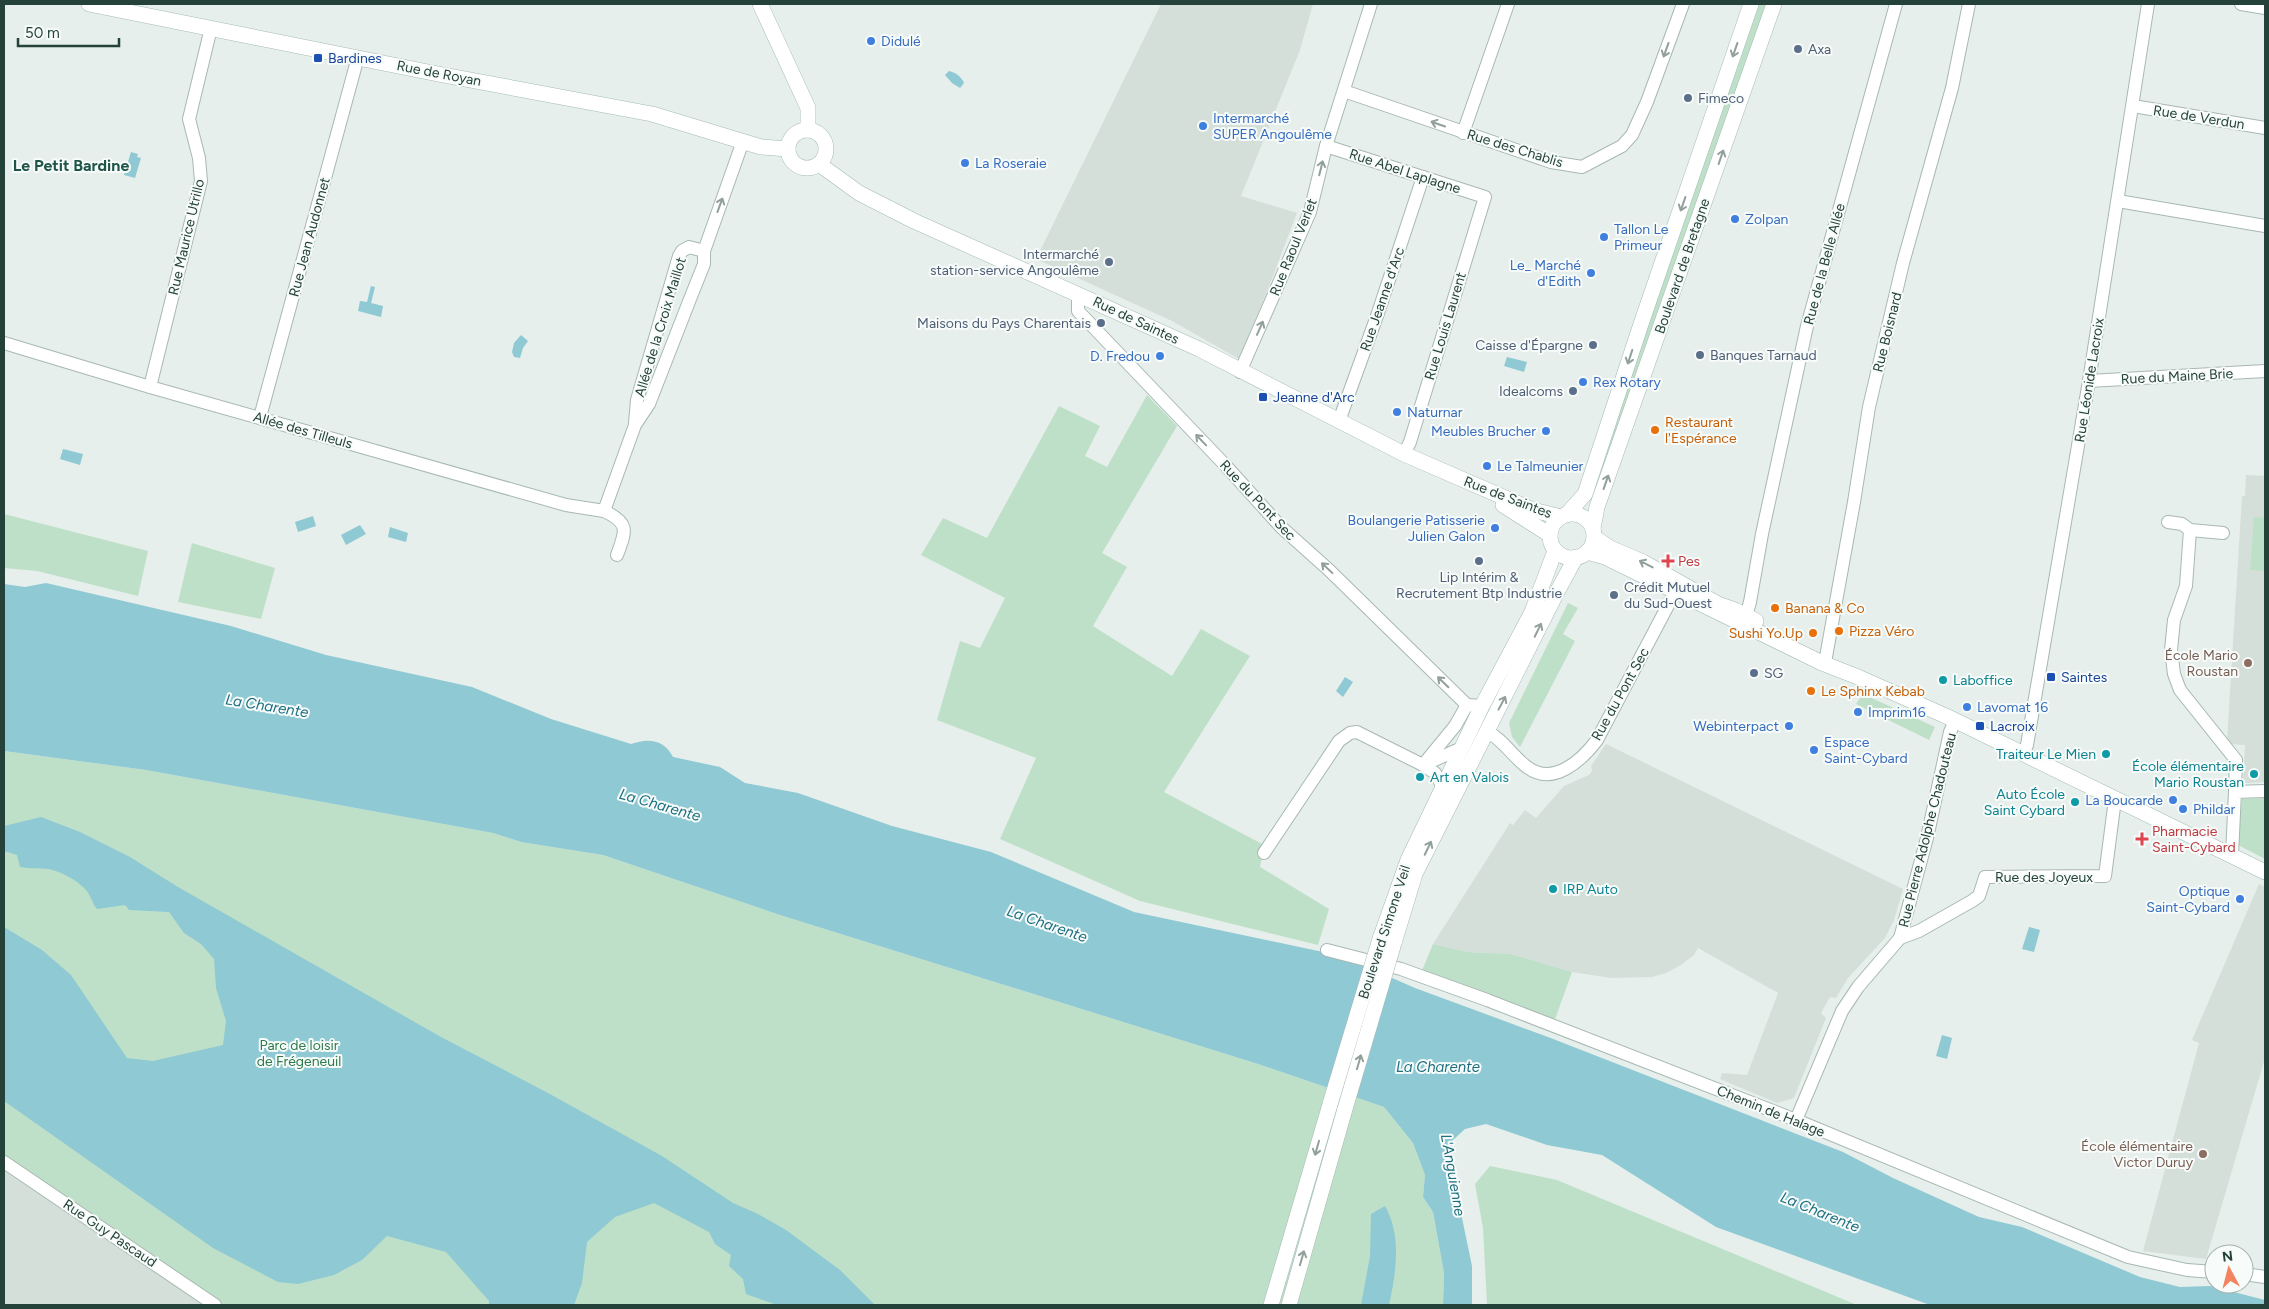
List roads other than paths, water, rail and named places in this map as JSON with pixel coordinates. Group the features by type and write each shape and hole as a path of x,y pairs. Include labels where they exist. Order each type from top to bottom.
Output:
{"main road":[{"name":"Rue de Royan","path":"88,4 358,56 438,74 652,114 761,147 788,149"},
{"path":"760,4 808,108 808,130"},
{"name":"Boulevard de Bretagne","path":"1564,516 1585,494 1641,324 1751,4"},
{"name":"Boulevard de Bretagne","path":"1593,533 1597,507 1774,4"},
{"path":"802,130 808,130 819,134 825,143 825,154 818,164 807,168 801,167 792,160 788,149 792,137 802,130"},
{"name":"Rue de Saintes","path":"818,164 859,192 914,221 1198,349 1404,454 1533,510 1564,516"},
{"name":"Rue de Saintes","path":"1454,477 1540,527 1550,535"},
{"path":"1824,660 1746,616 1682,590 1605,557 1582,555 1565,557 1556,550 1550,535 1552,528 1564,516 1573,514 1585,518 1593,533 1610,548 1643,562 1682,590 1824,660 1956,721 2265,872"},
{"path":"1582,555 1593,533"},
{"name":"Boulevard Simone Veil","path":"1289,1305 1345,1109 1387,941 1400,879 1482,706 1532,612 1556,550"},
{"name":"Boulevard Simone Veil","path":"1271,1305 1331,1101 1387,941 1415,874 1486,731 1582,555"}],"street":[{"name":"Rue Raoul Verlet","path":"1240,372 1310,212 1326,146 1371,4"},
{"path":"1464,132 1508,4"},
{"name":"Rue des Chablis","path":"1344,91 1551,162 1582,167 1622,146 1632,135 1647,102 1683,4"},
{"name":"Rue de la Belle Allée","path":"1746,616 1807,326 1896,4"},
{"name":"Rue Boisnard","path":"1824,660 1854,502 1869,407 1903,263 1952,88 1969,4"},
{"name":"Rue Léonide Lacroix","path":"2022,754 2027,745 2089,381 2148,4"},
{"path":"2240,4 2265,8"},
{"name":"Rue Maurice Utrillo","path":"150,387 201,181 199,158 189,119 211,28"},
{"name":"Rue Jean Audonnet","path":"260,417 358,56"},
{"name":"Rue de Verdun","path":"2133,106 2265,128"},
{"name":"Allée de la Croix Maillot","path":"604,511 635,425 649,404 704,264 704,251 743,142"},
{"name":"Rue Abel Laplagne","path":"1326,146 1484,197"},
{"name":"Rue Jeanne d'Arc","path":"1339,421 1377,316 1423,177"},
{"name":"Rue Louis Laurent","path":"1404,454 1410,442 1484,197"},
{"path":"2118,201 2265,226"},
{"name":"Allée de la Croix Maillot","path":"635,425 637,400 679,256 682,251 689,247 704,251"},
{"name":"Rue du Pont Sec","path":"1078,294 1078,311 1226,466 1280,527 1330,570 1467,705"},
{"name":"Allée des Tilleuls","path":"4,343 150,387 566,505 604,511"},
{"name":"Rue du Maine Brie","path":"2089,381 2265,371"},
{"path":"604,511 619,519 624,529 625,535 617,555"},
{"path":"2168,522 2182,524 2190,530 2224,533"},
{"path":"2190,530 2186,586 2174,620 2171,650 2174,674 2180,690 2236,760 2232,855"},
{"name":"Rue du Pont Sec","path":"1486,731 1494,735 1527,767 1536,772 1558,773 1575,764 1587,754 1597,740 1682,590"},
{"path":"1423,765 1455,726 1467,705 1482,706"},
{"name":"Rue Pierre Adolphe Chadouteau","path":"1796,1120 1842,1011 1858,986 1900,938 1927,838 1950,732 1956,721"},
{"path":"1264,853 1339,741 1350,733 1356,732 1423,765 1435,773 1443,787"},
{"path":"1423,765 1462,748"},
{"path":"2235,792 2265,791"},
{"name":"Rue des Joyeux","path":"1900,938 1919,931 1972,902 1979,896 1985,877 2105,876 2114,807 2117,801"},
{"name":"Chemin de Halage","path":"1327,950 1401,969 1796,1120 2128,1257 2187,1270 2204,1271"},
{"name":"Rue Guy Pascaud","path":"4,1162 215,1305"}],"water":[{"path":"949,71 958,75 963,81 964,83 960,88 945,75"},
{"path":"131,152 138,154 137,157 141,158 135,178 124,175"},
{"path":"371,286 375,287 371,303 383,306 381,317 358,311 360,301 367,302"},
{"path":"521,335 528,341 523,348 520,358 514,357 512,352 514,343"},
{"path":"1507,357 1527,362 1524,372 1504,366"},
{"path":"63,449 83,454 80,465 60,459"},
{"path":"313,516 316,526 298,532 295,522"},
{"path":"360,525 366,534 346,545 341,535"},
{"path":"390,527 408,533 406,542 388,537"},
{"name":"La Charente","path":"46,583 231,626 326,655 472,687 551,719 631,744 643,741 660,743 673,757 720,767 745,783 798,793 892,826 991,852 1134,912 1342,956 1415,988 1548,1037 1843,1152 1893,1178 1979,1217 2022,1227 2140,1277 2180,1287 2204,1286 2204,1294 2241,1294 2265,1300 2265,1305 1930,1305 1716,1227 1602,1155 1547,1145 1486,1124 1465,1129 1452,1141 1453,1175 1472,1266 1472,1305 1443,1305 1444,1273 1433,1212 1423,1197 1425,1175 1413,1143 1384,1107 1258,1064 780,915 603,855 521,842 493,833 146,770 4,751 4,584 25,587"},
{"path":"1345,677 1353,682 1343,697 1336,691"},
{"path":"41,817 80,832 130,857 178,887 441,1037 662,1156 733,1203 758,1214 786,1230 840,1270 875,1305 777,1305 746,1294 743,1279 729,1266 731,1255 715,1244 709,1232 654,1203 615,1217 587,1242 582,1283 574,1305 489,1305 489,1301 446,1252 387,1236 362,1260 334,1275 298,1284 278,1282 213,1248 4,1101 4,927 42,950 71,975 127,1058 153,1061 223,1045 226,1021 216,988 214,959 201,944 184,933 169,912 129,910 125,905 97,909 87,891 73,879 53,870 20,867 17,855 4,851 4,826"},
{"path":"2029,927 2040,930 2034,952 2022,949"},
{"path":"1942,1035 1952,1038 1947,1059 1936,1056"},
{"path":"1385,1206 1394,1230 1396,1242 1394,1280 1389,1305 1361,1305 1370,1256 1371,1214"}],"place":[{"name":"Didulé","path":"871,41"},
{"name":"Axa","path":"1798,49"},
{"name":"Bardines","path":"318,58"},
{"name":"Fimeco","path":"1688,98"},
{"name":"Intermarché SUPER Angoulême","path":"1203,126"},
{"name":"La Roseraie","path":"965,163"},
{"name":"Zolpan","path":"1735,219"},
{"name":"Tallon Le Primeur","path":"1604,237"},
{"name":"Intermarché station-service Angoulême","path":"1109,262"},
{"name":"Le_ Marché d'Edith","path":"1591,273"},
{"name":"Maisons du Pays Charentais","path":"1101,323"},
{"name":"Caisse d'Épargne","path":"1593,345"},
{"name":"Banques Tarnaud","path":"1700,355"},
{"name":"D. Fredou","path":"1160,356"},
{"name":"Rex Rotary","path":"1583,382"},
{"name":"Idealcoms","path":"1573,391"},
{"name":"Jeanne d'Arc","path":"1263,397"},
{"name":"Naturnar","path":"1397,412"},
{"name":"Restaurant l'Espérance","path":"1655,430"},
{"name":"Meubles Brucher","path":"1546,431"},
{"name":"Le Talmeunier","path":"1487,466"},
{"name":"Boulangerie Patisserie Julien Galon","path":"1495,528"},
{"name":"Lip Intérim & Recrutement Btp Industrie","path":"1479,561"},
{"name":"Pes","path":"1668,561"},
{"name":"Crédit Mutuel du Sud-Ouest","path":"1614,595"},
{"name":"Banana & Co","path":"1775,608"},
{"name":"Pizza Véro","path":"1839,631"},
{"name":"Sushi Yo.Up","path":"1813,633"},
{"name":"École Mario Roustan","path":"2248,663"},
{"name":"SG","path":"1754,673"},
{"name":"Saintes","path":"2051,677"},
{"name":"Laboffice","path":"1943,680"},
{"name":"Le Sphinx Kebab","path":"1811,691"},
{"name":"Lavomat 16","path":"1967,707"},
{"name":"Imprim16","path":"1858,712"},
{"name":"Webinterpact","path":"1789,726"},
{"name":"Lacroix","path":"1980,726"},
{"name":"Espace Saint-Cybard","path":"1814,750"},
{"name":"Traiteur Le Mien","path":"2106,754"},
{"name":"École élémentaire Mario Roustan","path":"2254,774"},
{"name":"Art en Valois","path":"1420,777"},
{"name":"La Boucarde","path":"2173,800"},
{"name":"Auto École Saint Cybard","path":"2075,802"},
{"name":"Phildar","path":"2183,809"},
{"name":"Pharmacie Saint-Cybard","path":"2142,839"},
{"name":"IRP Auto","path":"1553,889"},
{"name":"Optique Saint-Cybard","path":"2240,899"},
{"name":"École élémentaire Victor Duruy","path":"2203,1154"}],"district":[{"name":"Le Petit Bardine","path":"71,165"}],"park label":[{"name":"Parc de loisir de Frégeneuil","path":"299,1054"}],"water label":[{"name":"L'Anguienne","path":"1453,1175"}]}
